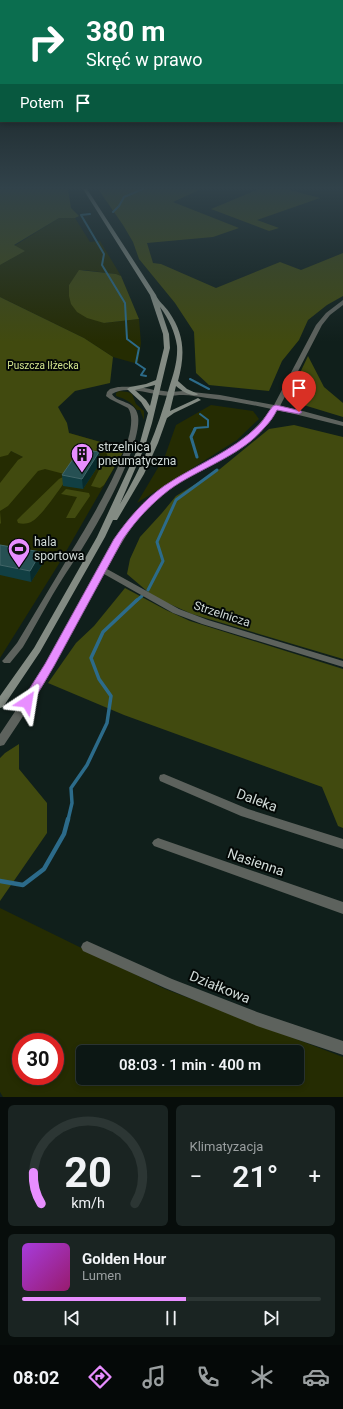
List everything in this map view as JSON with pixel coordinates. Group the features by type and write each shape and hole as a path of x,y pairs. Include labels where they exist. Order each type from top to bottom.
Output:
{"main road":[{"path":"0,704 36,650 101,537 128,498 145,467 158,438 179,369 180,346 176,328 162,306 154,298 117,240"},
{"path":"101,537 137,458 159,381 166,348 166,334 154,298"},
{"path":"130,389 148,386 159,381"},
{"path":"165,417 197,397 175,382"},
{"path":"130,389 144,401 151,413"}],"street":[{"path":"0,742 41,679 122,534 142,509 166,488 235,448 250,438 263,426 276,407 319,325 328,314 343,302"},
{"path":"7,661 20,645 109,495 129,448 135,418 133,409 112,398 109,394 112,390 130,389 171,394 180,398 197,397 238,401 276,407 343,424"},
{"path":"55,556 71,560"},
{"name":"Strzelnicza","path":"102,570 176,612 343,664"},
{"name":"Daleka","path":"164,778 245,813 343,844"},
{"name":"Nasienna","path":"158,843 343,908"},
{"name":"Działkowa","path":"88,947 169,984 250,1016 343,1048"}],"green space":[{"path":"0,240 22,240 14,245 25,251 0,265"},
{"path":"23,240 100,241 121,276 84,270 80,271 69,285 97,320 104,323 139,319 141,343 138,364 113,357 84,338 0,297 0,265 24,251 14,246"},
{"path":"132,240 178,240 147,243 153,263 161,264 216,288 280,262 301,270 343,253 343,296 327,305 308,320 299,340 282,361 269,391 209,385 196,373 194,332 175,303 139,259"},
{"path":"79,270 116,274 121,276 139,319 104,323 87,318 77,312 71,304 69,285"},
{"name":"Puszcza Iłżecka","path":"0,297 84,338 113,357 110,383 75,391 58,407 67,423 69,433 125,449 104,485 100,488 91,486 100,468 108,457 106,452 92,451 79,459 68,475 45,469 38,471 8,506 0,511 0,483 18,460 23,457 11,451 8,455 0,457"},
{"path":"308,356 324,387 343,403 343,417 297,403 291,392"},
{"path":"119,391 132,394 136,404 144,411 144,420 140,410 137,410 130,403 116,396 116,393"},
{"path":"211,405 253,411 259,419 237,440 137,503 165,456 176,425"},
{"path":"294,425 343,437 343,659 192,614 154,597 127,574 130,559 140,537 176,496 220,469 269,429"},
{"path":"69,433 125,449 64,555 56,554 53,560 60,562 0,658 0,437 2,437 11,451 31,461"},
{"path":"63,477 66,480 40,515 29,523 18,523 17,520 59,479"},
{"path":"66,489 89,493 90,496 75,518 66,518 77,497 61,494"},
{"path":"125,588 190,621 343,669 343,828 338,826 322,787 124,715 48,683 76,643 94,626"},
{"path":"19,744 19,769 47,803 47,833 0,901 0,758"},
{"path":"0,908 165,989 343,1057 343,1097 3,1097 0,1092"}],"building":[{"path":"80,449 99,452 82,479 62,475"},
{"path":"0,545 41,552 30,571 0,565"}],"waterway":[{"path":"96,240 104,254 102,265 125,303 127,339 139,348 136,363 145,369 141,375 146,376"},
{"path":"190,379 209,389"},
{"path":"194,430 195,428 208,427 208,420 200,414"},
{"path":"195,429 191,437 197,457"},
{"path":"148,590 163,561 157,542 176,500 217,470"},
{"path":"136,601 142,596"},
{"path":"68,820 72,803 71,788 87,765 107,723 111,696 99,679 91,658 103,632 137,600"},
{"path":"0,881 23,885 44,869 64,834 68,819"}],"place":[{"name":"strzelnica pneumatyczna","path":"82,474"},
{"name":"hala sportowa","path":"19,568"}],"route":[{"path":"27,702 49,666 119,539 142,509 166,488 250,438 263,426 276,407 299,412"}]}
